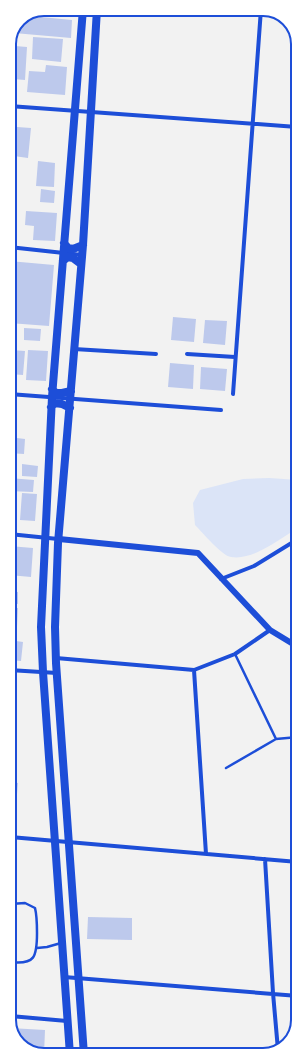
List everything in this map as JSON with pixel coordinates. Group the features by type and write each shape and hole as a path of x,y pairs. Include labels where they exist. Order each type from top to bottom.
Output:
{"main road":[{"path":"69,1048 61,942 41,627 51,407 82,16"},
{"path":"84,1048 55,627 58,550 83,245 97,16"},
{"path":"64,243 68,248 83,245"},
{"path":"63,257 73,258 81,264"},
{"path":"52,393 71,395"},
{"path":"51,407 56,403 70,408"},
{"path":"45,526 49,531 55,531 60,528"},
{"path":"44,549 54,546 58,550"},
{"path":"42,658 46,661 51,661 56,658"},
{"path":"44,684 48,680 53,680 58,685"},
{"path":"61,942 65,945 72,945 76,942"}],"street":[{"path":"233,394 261,16"},
{"path":"16,106 291,126"},
{"path":"16,248 63,257 82,255"},
{"path":"74,349 156,354"},
{"path":"187,354 236,357"},
{"path":"16,394 52,393"},
{"path":"71,395 221,410"},
{"path":"16,535 198,552 221,579 270,630 291,643"},
{"path":"221,579 254,566 291,543"},
{"path":"56,658 194,670 235,654 270,630"},
{"path":"16,670 57,673"},
{"path":"194,670 206,854"},
{"path":"16,838 291,861"},
{"path":"265,859 272,994 277,1044"},
{"path":"64,977 291,995"},
{"path":"16,1017 67,1021"}],"lane":[{"path":"235,654 276,739"},
{"path":"226,768 276,739 291,738"},
{"path":"16,904 25,903 35,908 37,925 37,948 34,956 29,961 23,963 16,962"},
{"path":"37,948 47,947 61,942"}],"shaded area":[{"path":"269,478 291,480 291,532 266,548 248,556 231,557 223,553 195,525 193,503 200,490 243,479"}],"building":[{"path":"39,17 72,20 71,38 18,33 24,24 33,18"},
{"path":"33,37 63,39 61,62 32,59"},
{"path":"16,46 27,47 25,80 16,79"},
{"path":"46,65 67,67 65,95 27,92 29,71 45,72"},
{"path":"17,127 31,128 28,158 16,156"},
{"path":"38,161 55,163 54,187 36,186"},
{"path":"41,189 55,191 54,203 40,202"},
{"path":"26,211 57,213 55,241 33,240 34,226 25,225"},
{"path":"16,262 54,265 49,326 16,324"},
{"path":"173,317 196,319 194,342 171,340"},
{"path":"205,320 227,321 225,345 203,343"},
{"path":"24,328 41,329 40,341 24,340"},
{"path":"16,350 25,351 23,375 16,374"},
{"path":"28,350 48,351 46,381 26,380"},
{"path":"170,363 194,365 193,389 168,387"},
{"path":"201,367 227,369 225,391 200,389"},
{"path":"16,438 25,439 24,454 16,453"},
{"path":"22,464 38,466 37,477 22,476"},
{"path":"16,479 34,480 33,492 16,491"},
{"path":"22,493 37,494 35,521 20,520"},
{"path":"16,547 33,548 31,577 16,576"},
{"path":"16,592 18,592 18,604 16,604"},
{"path":"16,608 18,608 17,627"},
{"path":"16,641 23,642 21,661 16,661"},
{"path":"16,783 18,783 16,805"},
{"path":"88,917 132,918 132,940 87,939"},
{"path":"17,1028 45,1030 44,1048 42,1048 33,1046 25,1041"}]}
